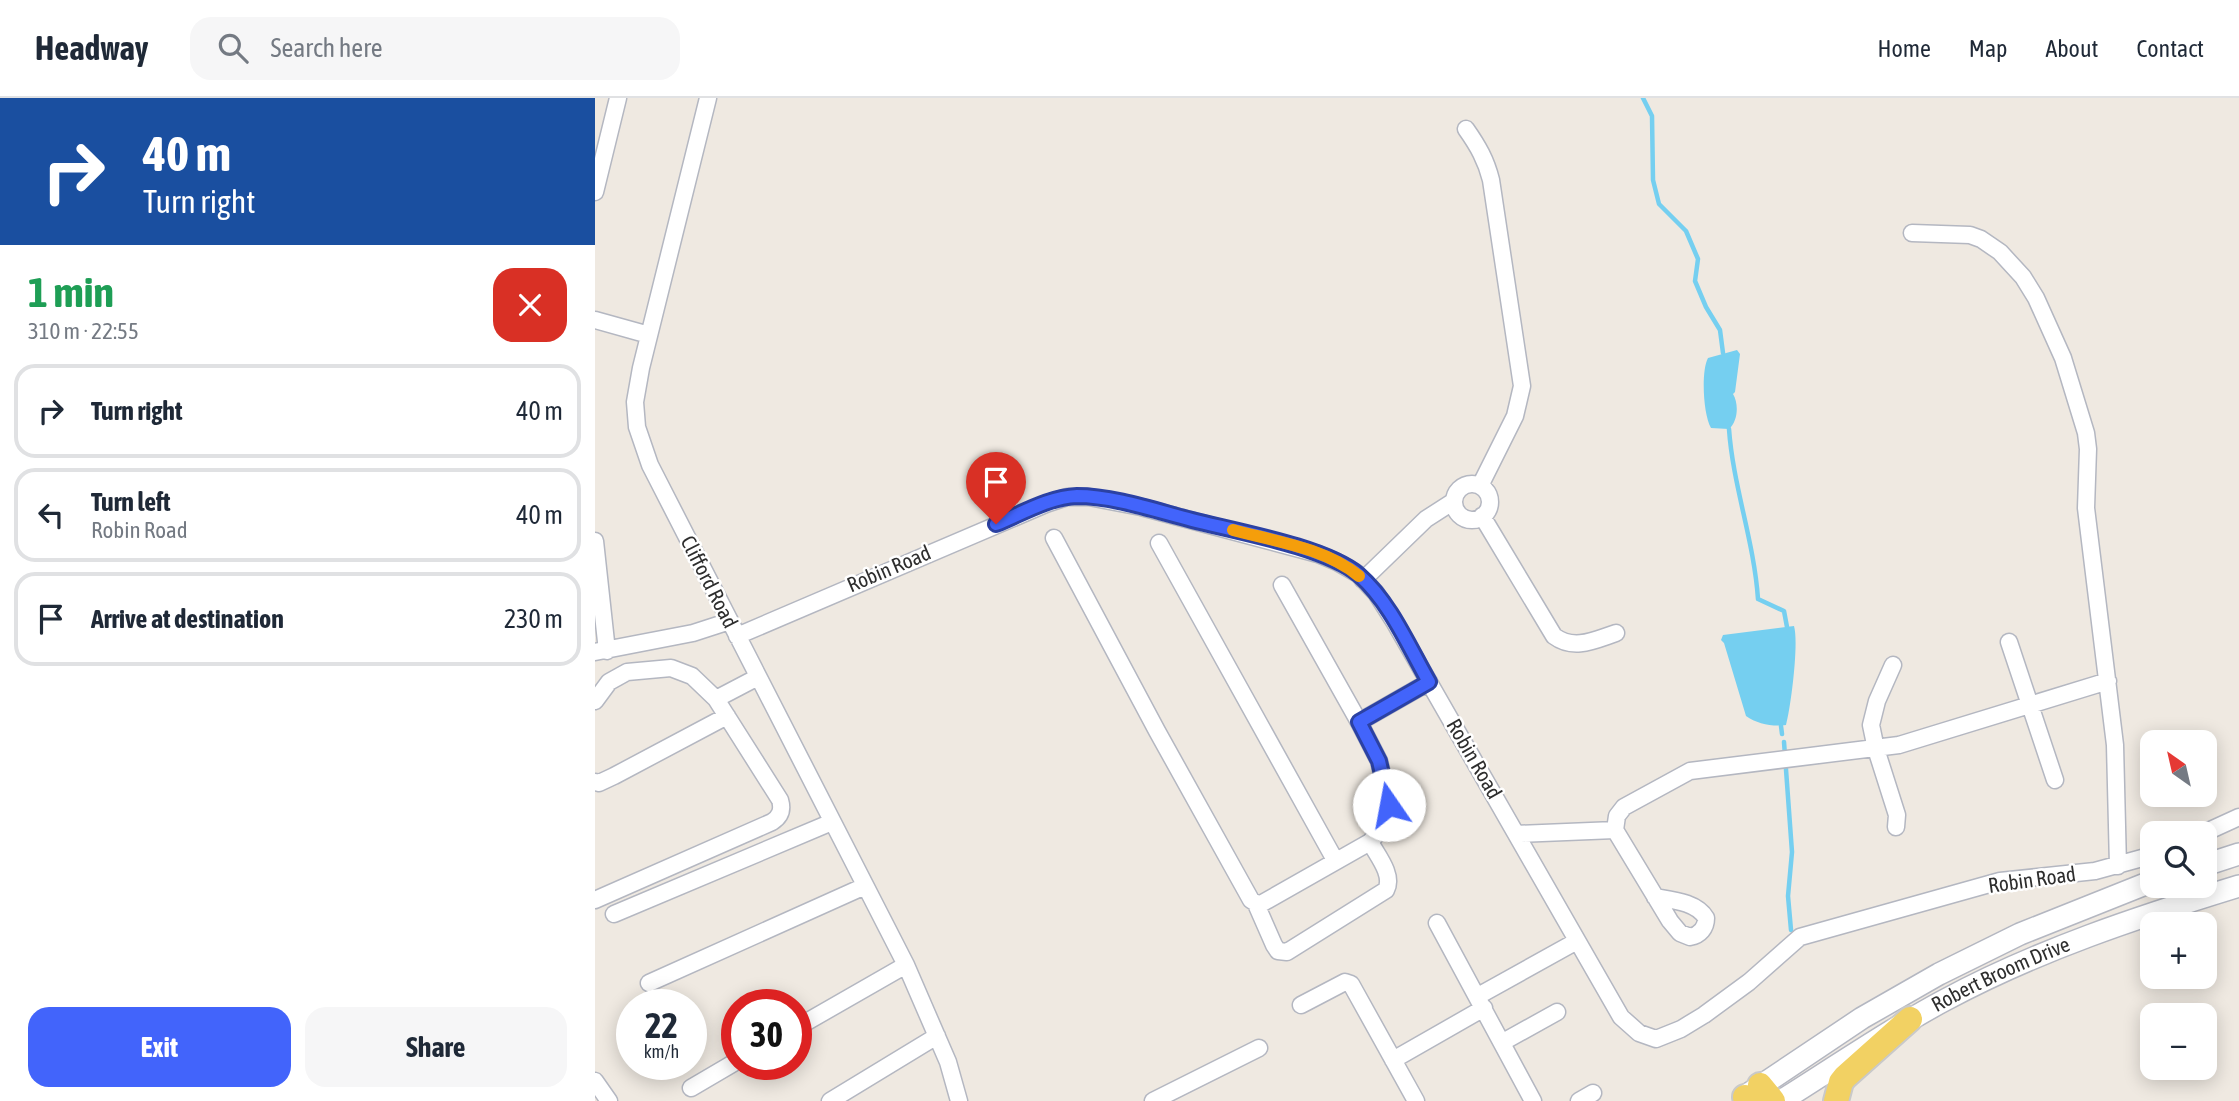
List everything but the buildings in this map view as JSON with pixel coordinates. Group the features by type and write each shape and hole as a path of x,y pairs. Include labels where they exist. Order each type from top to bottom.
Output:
{"main road":[{"path":"1836,1101 1845,1077 1910,1019"}],"street":[{"path":"595,192 618,98"},
{"name":"Clifford Road","path":"708,98 635,402 641,443 650,466 906,965 948,1062 959,1101"},
{"path":"595,117 612,121"},
{"path":"1466,129 1480,149 1491,180 1522,386 1515,416 1480,486"},
{"path":"1912,233 1970,234 2000,252 2023,277 2051,327 2063,358 2086,433 2088,449 2087,528 2115,745 2117,866"},
{"path":"595,320 649,335"},
{"path":"1363,580 1420,524 1454,501 1461,488 1470,484 1480,486 1489,500 1487,512 1476,519 1464,518 1455,508 1454,501"},
{"name":"Robin Road","path":"601,651 733,628 872,576 1067,497 1089,497 1141,507 1279,542 1337,562 1363,580 1395,623 1621,1017 1639,1033 1656,1039 1662,1039 1705,1015 1749,982 1800,937 2000,881 2095,871 2140,859"},
{"path":"1482,516 1554,636 1566,643 1578,644 1616,634"},
{"path":"1054,538 1157,731 1251,900 1256,904 1278,951 1287,952 1386,890 1389,884 1388,876 1370,842"},
{"path":"595,541 601,651"},
{"path":"1159,543 1335,860"},
{"path":"1256,904 1271,899 1370,842 1382,828 1389,805 1379,761 1282,585"},
{"path":"2008,642 2055,780"},
{"path":"1893,665 1877,701 1871,725 1897,815 1896,827"},
{"path":"595,701 602,681 631,670 675,668 692,676 716,699 782,806 779,815 772,822 595,900"},
{"path":"716,699 758,677"},
{"path":"1655,897 1615,830 1616,818 1624,807 1684,774 1703,768 1794,760 1899,745 2108,681"},
{"path":"1359,722 1429,682"},
{"path":"595,782 614,776 727,716"},
{"path":"2217,827 2239,817"},
{"path":"614,914 832,822"},
{"path":"1516,834 1615,830"},
{"path":"2217,861 2239,854"},
{"path":"649,983 865,886"},
{"name":"Robert Broom Drive","path":"1753,1097 1862,1018 1939,974 2020,934 2140,886"},
{"name":"Robert Broom Drive","path":"1781,1101 1910,1019 1997,975 2057,948 2141,916 2239,886"},
{"path":"1437,923 1533,1101"},
{"path":"1394,1060 1577,941"},
{"path":"812,1019 906,965"},
{"path":"1301,1005 1339,984 1349,982 1416,1101"},
{"path":"1503,1042 1557,1012"},
{"path":"830,1101 937,1036"},
{"path":"1153,1101 1259,1048"},
{"path":"691,1088 721,1070"},
{"path":"595,1081 609,1101"}],"water":[{"path":"1737,350 1740,354 1733,394 1736,417 1729,429 1711,428 1705,403 1704,382 1708,358"},
{"path":"1794,626 1795,660 1786,725 1755,721 1746,716 1721,640 1723,635"}],"waterway":[{"path":"1643,98 1652,116 1653,180 1659,204 1686,231 1698,259 1695,281 1720,330 1723,353"},
{"path":"1729,429 1758,599 1784,611 1787,627"},
{"path":"1781,726 1782,734"},
{"path":"1784,742 1792,852 1788,896 1791,930"}],"slow traffic":[{"path":"1233,530 1318,554 1349,568 1359,576"}],"route":[{"path":"996,524 1067,497 1089,497 1141,507 1279,542 1318,554 1358,574 1375,593 1395,623 1429,682 1359,722 1379,761 1389,805"}]}
